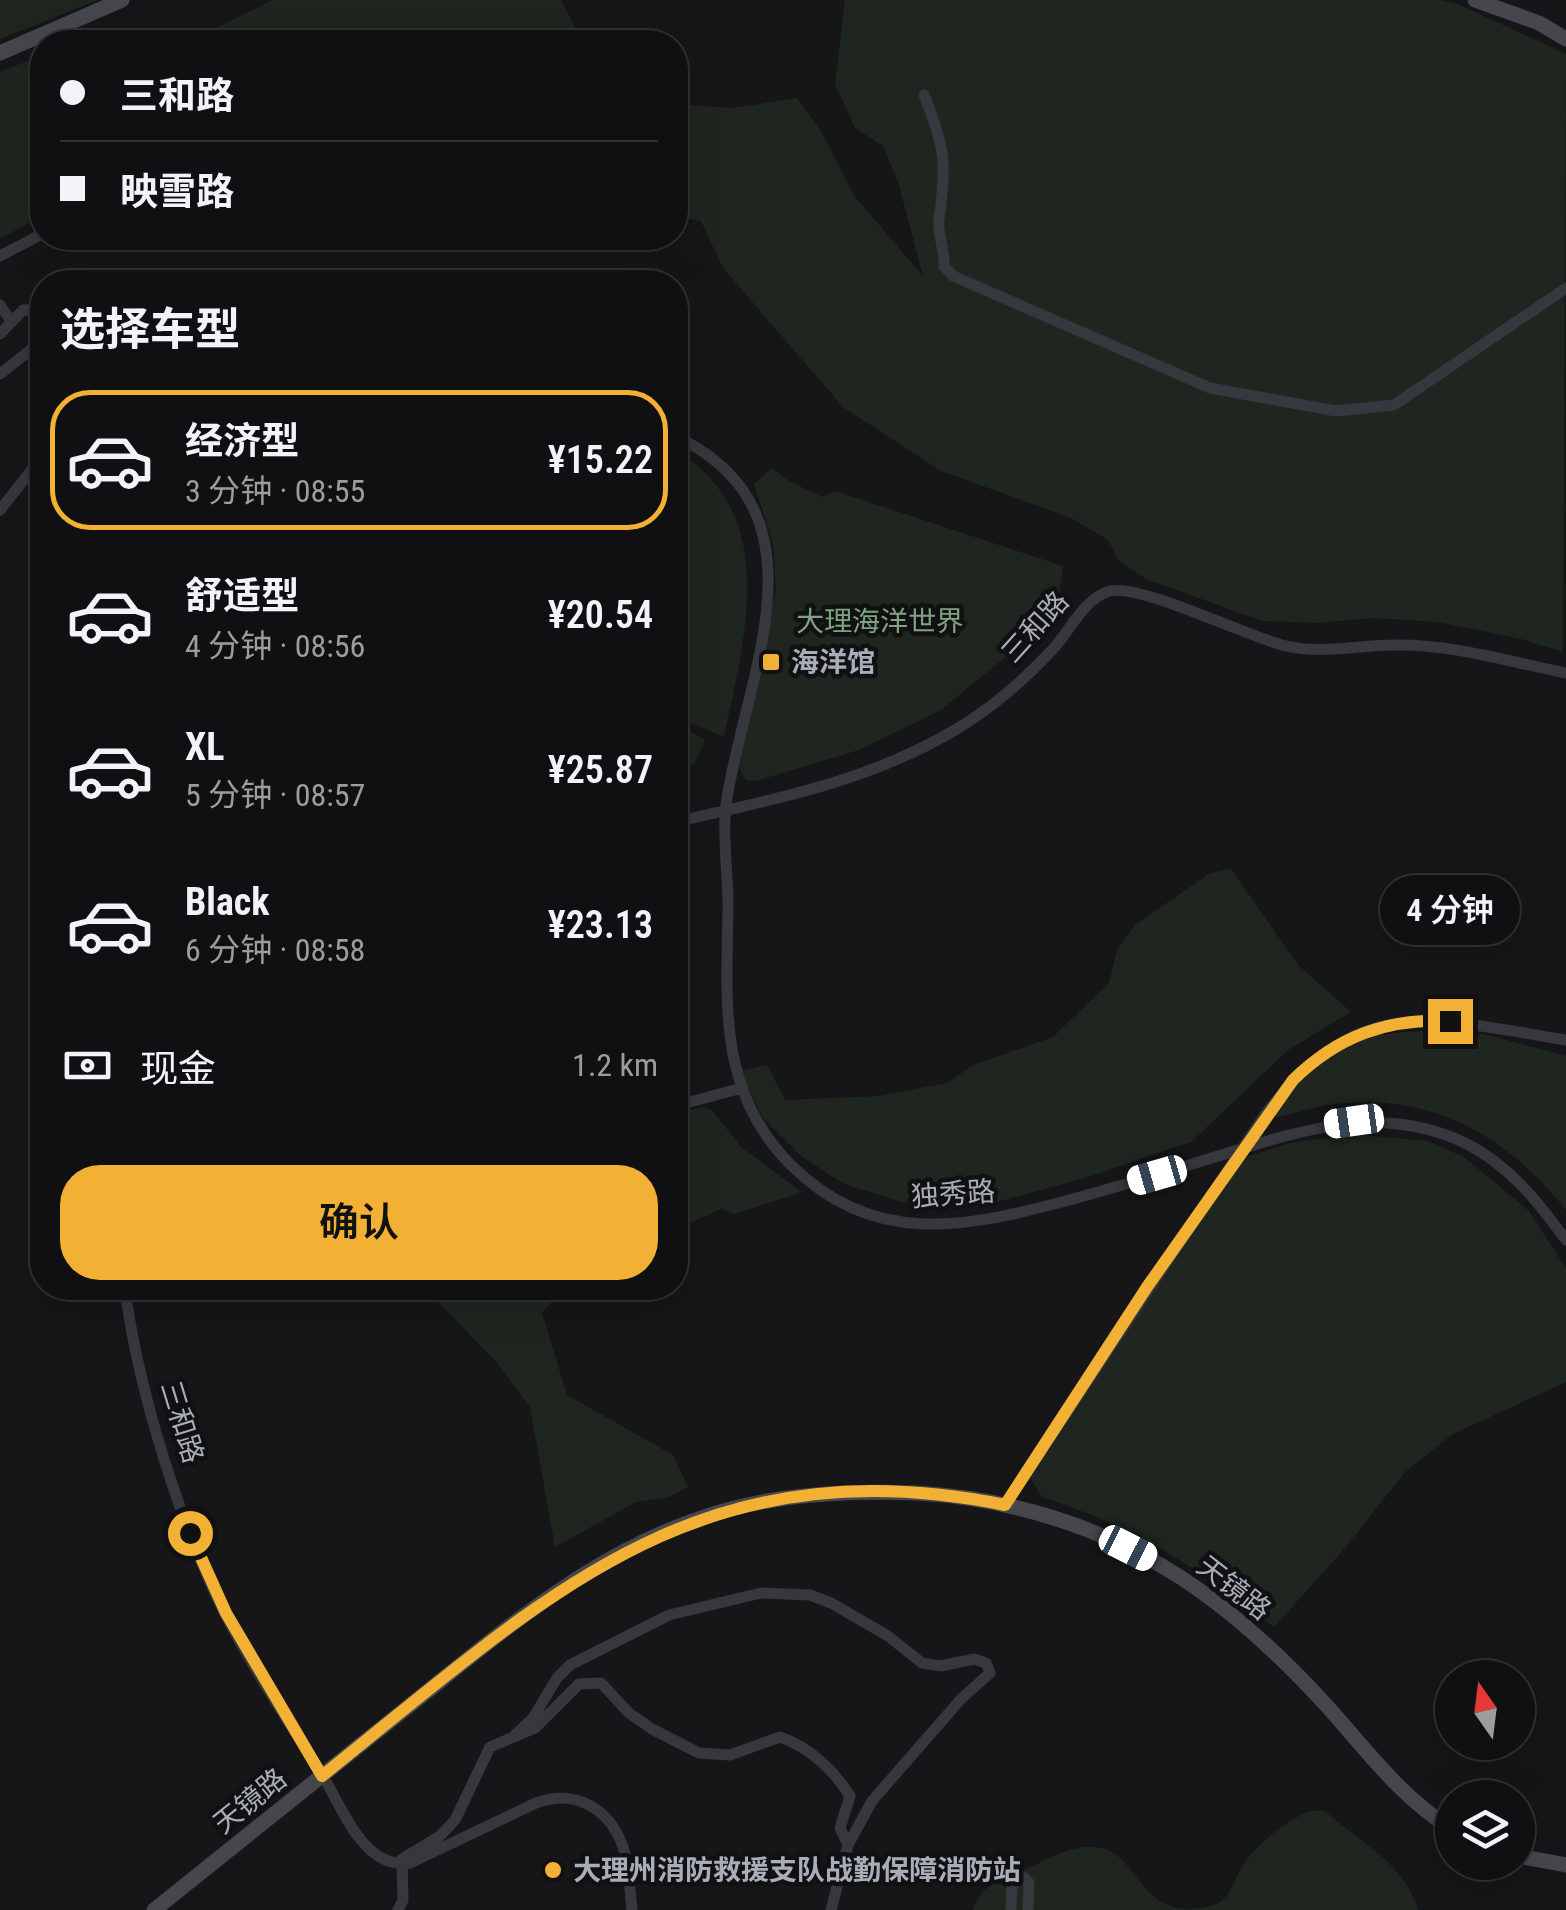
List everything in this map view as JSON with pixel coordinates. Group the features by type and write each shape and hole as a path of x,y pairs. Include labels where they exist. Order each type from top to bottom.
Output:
{"street":[{"path":"53,30 122,0"},
{"path":"1475,0 1540,24 1566,39"},
{"path":"0,53 30,40"},
{"path":"924,95 945,161 945,200 938,222 945,247 944,266 953,276 1210,388 1336,410 1394,405 1566,288"},
{"path":"0,256 30,240"},
{"path":"0,305 11,321"},
{"path":"0,334 30,308"},
{"path":"0,374 30,350"},
{"name":"独秀路","path":"688,444 734,482 755,517 769,565 769,616 726,810 724,1001 730,1046 742,1088 769,1140 803,1176 857,1210 900,1223 956,1224 1002,1217 1312,1128 1354,1121 1427,1129 1464,1142 1500,1165 1535,1198 1566,1240"},
{"path":"0,510 30,471"},
{"name":"三和路","path":"688,819 826,788 902,759 963,726 1014,687 1054,648 1094,600 1107,592 1141,594 1288,647 1441,647 1566,674"},
{"path":"1005,1505 1243,1148 1279,1096 1308,1064 1338,1043 1365,1031 1413,1021 1450,1021 1566,1040"},
{"path":"688,1103 742,1088"},
{"name":"三和路","path":"127,1300 146,1391 206,1575 287,1720 364,1843 380,1858 400,1864"},
{"name":"天镜路","path":"154,1910 542,1604 608,1561 670,1530 734,1508 823,1495 925,1494 1005,1505 1069,1523 1113,1541 1205,1595 1295,1673 1396,1786 1435,1816"},
{"path":"400,1864 448,1828 467,1798 484,1753 515,1735 534,1718 566,1668 669,1615 761,1592 810,1596 831,1603 888,1636 922,1663 940,1666 974,1659 986,1663 990,1673 882,1787 848,1846 831,1910"},
{"path":"515,1735 536,1728 574,1686 594,1680 652,1729 698,1753 730,1755 775,1738 786,1739 814,1756 850,1796 840,1828 848,1846"},
{"path":"400,1864 424,1857 536,1803 552,1797 576,1798 597,1811 620,1844 627,1860 632,1910"},
{"path":"1535,1859 1566,1865"},
{"path":"398,1910 403,1900 400,1864"},
{"path":"1011,1910 1010,1892 1020,1878 1028,1880 1028,1910"}],"green space":[{"path":"0,0 98,0 0,39"},
{"path":"273,0 561,0 577,30 212,30"},
{"path":"845,0 1439,0 1458,4 1566,54 1563,652 1437,622 1375,618 1315,623 1262,621 1146,579 1119,561 1108,540 1071,518 941,471 843,407 723,268 701,221 688,218 688,105 733,108 797,98 821,131 855,197 923,276 898,182 883,146 855,128 835,84"},
{"path":"30,60 30,223 0,239 0,72"},
{"path":"688,460 709,476 731,508 743,543 747,580 745,620 724,737 688,722"},
{"name":"大理海洋世界","path":"772,468 822,497 835,491 1063,566 1058,601 1019,646 941,710 859,750 756,781 746,780 739,768 740,756 776,589 773,543 754,484"},
{"path":"688,730 705,740 695,764 688,766"},
{"path":"1231,869 1299,966 1351,1012 1288,1050 1191,1142 1085,1178 979,1207 905,1203 844,1184 801,1156 764,1119 739,1071 767,1065 785,1100 879,1096 947,1083 973,1065 1053,1037 1109,983 1117,950 1135,925 1210,873"},
{"path":"1450,1030 1488,1035 1566,1056 1566,1210 1521,1162 1496,1143 1441,1115 1379,1103 1336,1104 1277,1117 1272,1113 1274,1105 1305,1073 1339,1047 1386,1034"},
{"path":"703,1107 712,1110 741,1147 802,1192 735,1214 721,1209 688,1224 688,1111"},
{"path":"1353,1134 1428,1141 1464,1157 1528,1210 1566,1268 1566,1382 1453,1434 1405,1472 1345,1548 1274,1627 1164,1551 1108,1522 1042,1497 1028,1474 1242,1158 1290,1143"},
{"path":"437,1300 553,1300 542,1313 567,1395 673,1455 688,1487 669,1497 636,1502 555,1547 530,1407 498,1364"},
{"path":"1309,1811 1325,1811 1379,1854 1403,1879 1418,1910 973,1910 981,1894 993,1884 1063,1852 1084,1847 1116,1854 1160,1901 1190,1909 1216,1904 1229,1893 1241,1868 1261,1844"}],"place":[{"name":"海洋馆","path":"771,662"},
{"name":"大理州消防救援支队战勤保障消防站","path":"553,1870"}],"route":[{"path":"190,1533 226,1613 322,1776 477,1652 574,1581 642,1542 705,1516 764,1502 853,1493 897,1492 1005,1505 1147,1287 1293,1080 1323,1053 1365,1031 1413,1021 1450,1021"}]}
